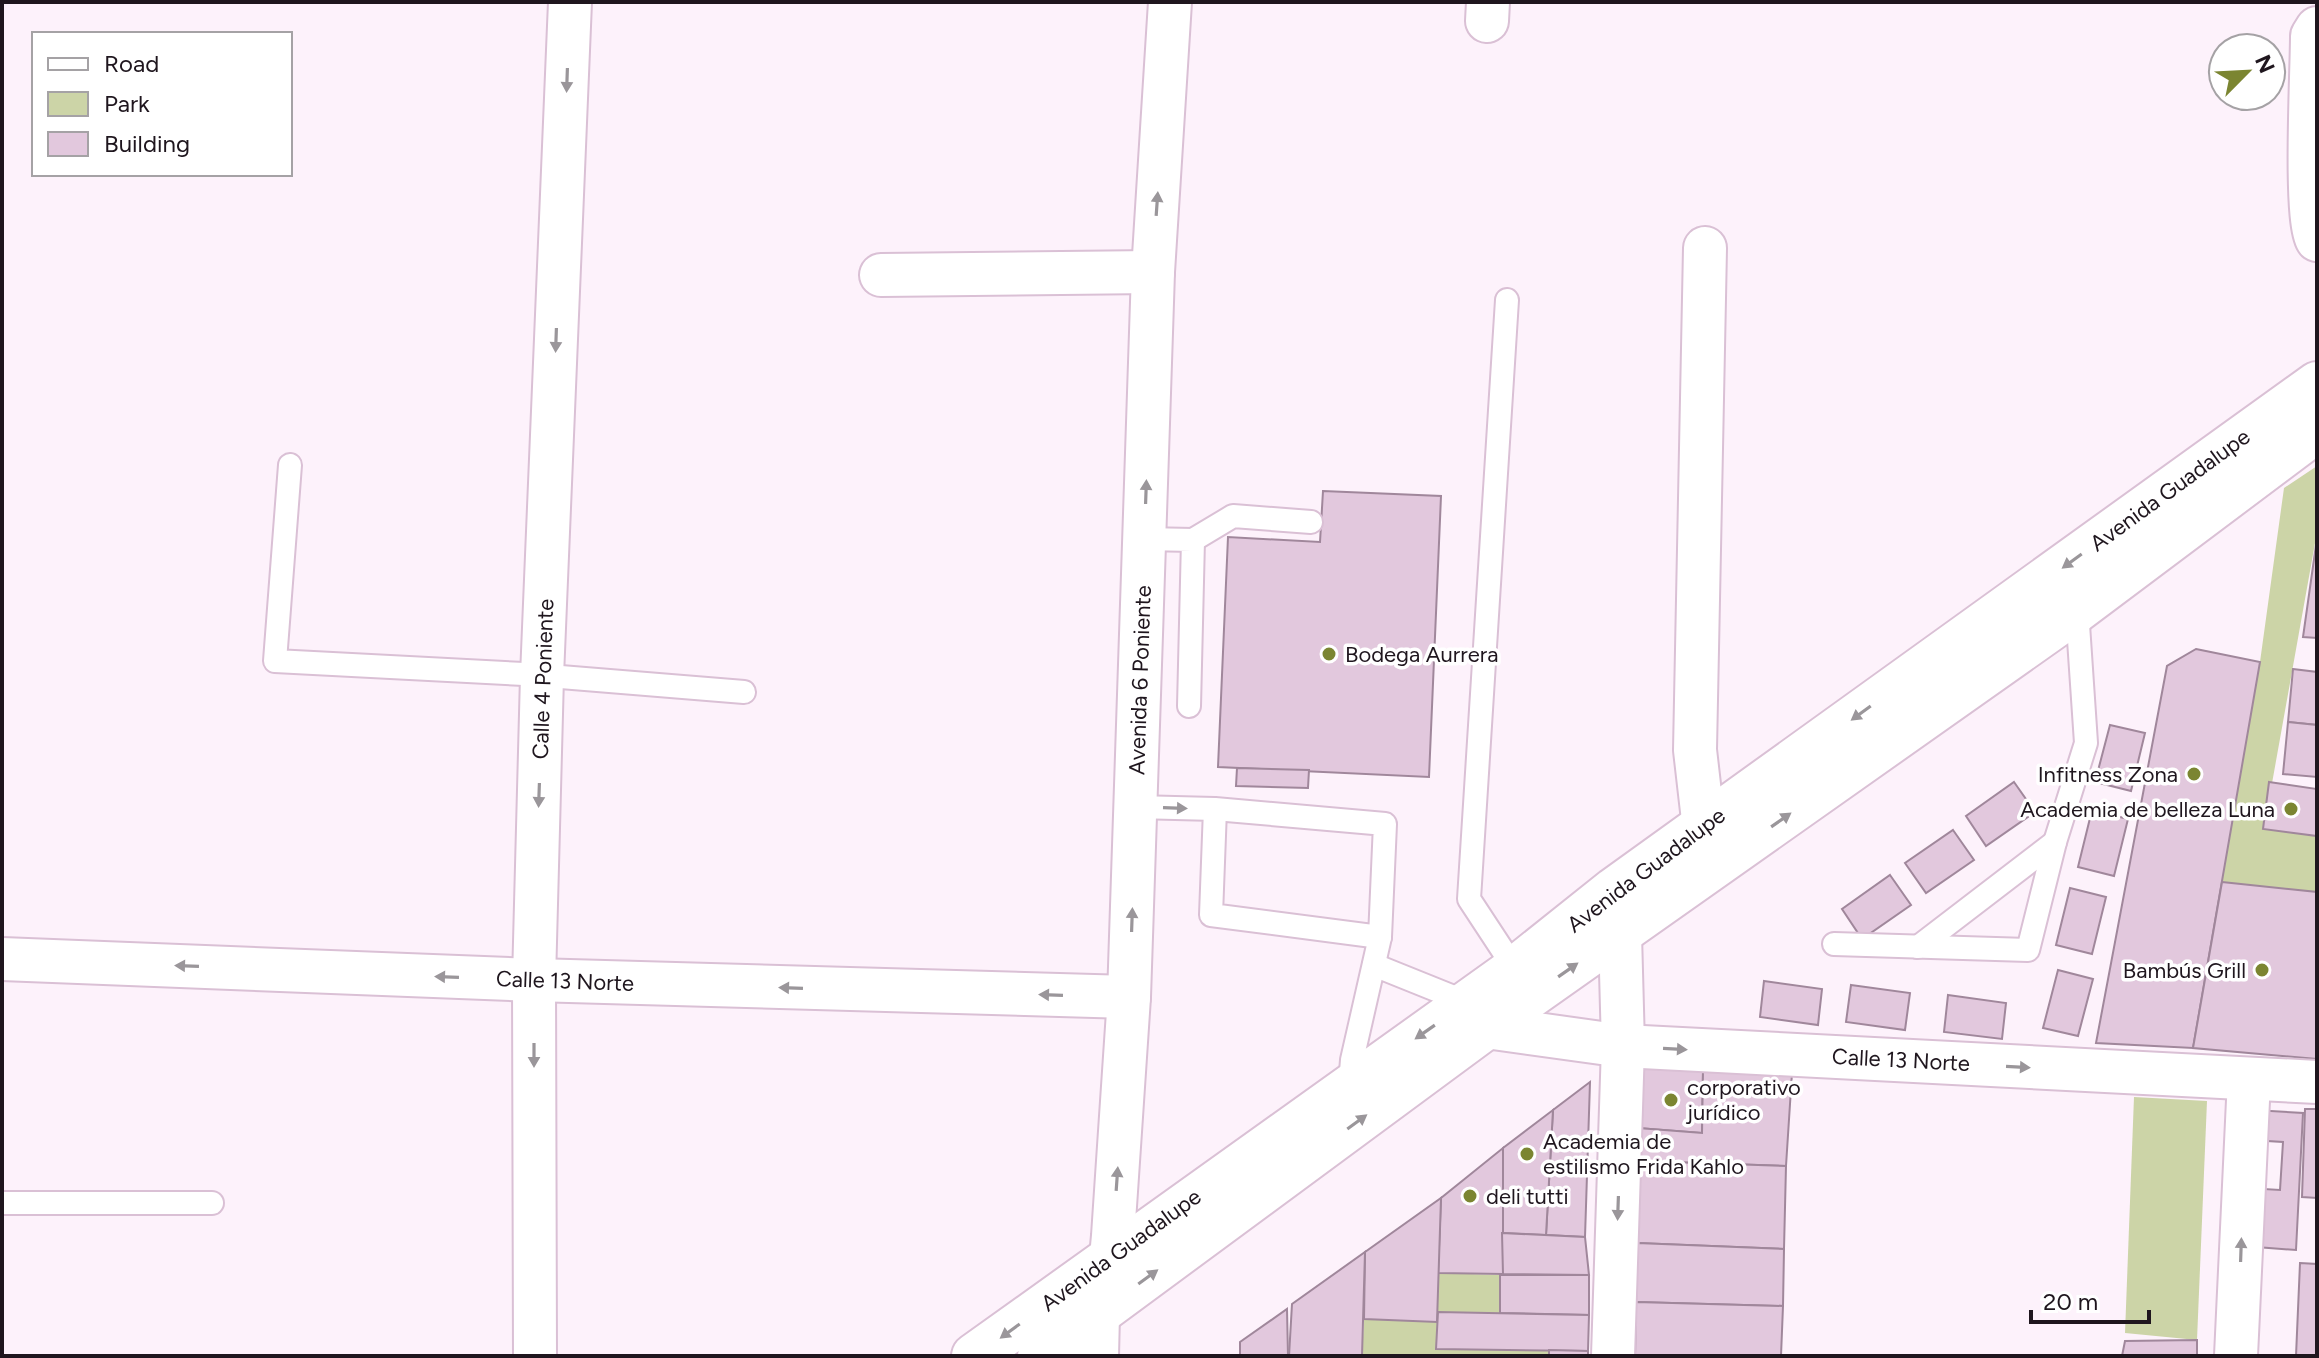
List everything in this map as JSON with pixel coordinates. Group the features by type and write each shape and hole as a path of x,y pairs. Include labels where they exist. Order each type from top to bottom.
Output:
{"street":[{"name":"Calle 4 Poniente","path":"535,1356 534,980 542,676 570,2"},
{"name":"Avenida 6 Poniente","path":"1097,1335 1111,1257 1129,997 1153,272 1170,2"},
{"path":"2317,28 2312,36 2310,207 2317,240"},
{"path":"1705,248 1695,750 1702,811 1707,824"},
{"path":"881,275 1153,272"},
{"name":"Avenida Guadalupe","path":"1040,1356 1097,1335 1476,1015 1515,969 1614,890 2317,384"},
{"name":"Avenida Guadalupe","path":"974,1356 1350,1085 1620,934 2077,610 2317,430"},
{"path":"1613,1356 1623,1046 1620,934"},
{"name":"Calle 13 Norte","path":"2,959 534,980 1129,997"},
{"name":"Calle 13 Norte","path":"1476,1015 1623,1046 2317,1082"},
{"path":"2236,1356 2249,1079"}],"lane":[{"path":"1507,300 1469,899 1515,969"},
{"path":"290,465 275,661 542,676 744,692"},
{"path":"1144,539 1193,540 1233,516 1311,522"},
{"path":"1189,706 1193,540"},
{"path":"1834,944 2028,950 2055,842 2086,743 2077,610"},
{"path":"1135,807 1215,809 1385,824 1380,937 1352,1060 1350,1085"},
{"path":"1215,809 1211,915 1380,937"},
{"path":"1918,947 2055,842"},
{"path":"1374,965 1476,1015"},
{"path":"2,1203 212,1203"}],"green space":[{"path":"2317,466 2317,532 2264,828 2317,836 2317,892 2222,882 2260,662 2284,488"},
{"path":"2134,1097 2207,1101 2197,1340 2125,1333"},
{"path":"1438,1273 1500,1275 1500,1313 1438,1312"},
{"path":"1364,1319 1437,1322 1437,1348 1549,1350 1549,1356 1362,1356"}],"building":[{"name":"Bodega Aurrera","path":"1323,491 1441,496 1429,777 1218,767 1228,537 1320,542"},
{"path":"2317,538 2317,638 2303,637"},
{"name":"Infitness Zona","path":"2196,649 2260,662 2193,1048 2096,1043 2167,666"},
{"path":"2293,669 2317,672 2317,725 2288,722"},
{"path":"2288,722 2317,725 2317,777 2283,774"},
{"path":"2110,725 2145,733 2131,791 2095,782"},
{"path":"1237,768 1309,770 1308,788 1236,786"},
{"path":"2014,782 2035,812 1986,846 1966,816"},
{"name":"Academia de belleza Luna","path":"2269,782 2317,789 2317,836 2263,829"},
{"path":"2092,810 2128,819 2114,876 2078,867"},
{"path":"1953,830 1974,860 1926,893 1905,863"},
{"path":"1890,875 1911,905 1862,939 1842,909"},
{"name":"Bambús Grill","path":"2222,882 2317,892 2317,1059 2193,1048"},
{"path":"2070,888 2106,897 2092,954 2056,945"},
{"path":"2058,970 2093,979 2078,1036 2043,1028"},
{"path":"1764,981 1822,989 1818,1025 1760,1017"},
{"path":"1851,985 1910,993 1905,1030 1846,1022"},
{"path":"1948,995 2006,1003 2002,1039 1944,1032"},
{"name":"corporativo jurídico","path":"1639,1067 1703,1071 1702,1133 1638,1128"},
{"path":"1703,1071 1792,1073 1786,1166 1639,1161 1638,1128 1702,1133"},
{"path":"1590,1082 1585,1237 1546,1235 1553,1110"},
{"path":"2305,1109 2317,1109 2317,1198 2302,1197"},
{"path":"1553,1110 1546,1235 1502,1233 1503,1148"},
{"path":"2253,1110 2303,1113 2296,1250 2244,1246 2247,1188 2280,1190 2283,1142 2251,1140"},
{"path":"1503,1148 1503,1274 1438,1273 1441,1198"},
{"path":"1639,1161 1786,1166 1784,1249 1637,1243"},
{"path":"1441,1198 1437,1322 1364,1319 1365,1252"},
{"path":"1502,1233 1585,1237 1589,1275 1503,1274"},
{"path":"1637,1243 1784,1249 1783,1306 1636,1302"},
{"path":"1365,1252 1362,1356 1289,1356 1292,1304"},
{"path":"2300,1263 2317,1264 2317,1356 2296,1356"},
{"path":"1500,1275 1589,1275 1589,1315 1500,1313"},
{"path":"1636,1302 1783,1306 1781,1356 1635,1356"},
{"path":"1287,1309 1288,1356 1240,1356 1240,1342"},
{"path":"1438,1312 1589,1315 1588,1351 1436,1349"},
{"path":"2197,1340 2197,1356 2122,1356 2125,1341"},
{"path":"1549,1350 1588,1351 1588,1356 1549,1356"}],"place":[{"name":"Bodega Aurrera","path":"1329,654"},
{"name":"Infitness Zona","path":"2194,774"},
{"name":"Academia de belleza Luna","path":"2291,809"},
{"name":"Bambús Grill","path":"2262,970"},
{"name":"corporativo jurídico","path":"1671,1100"},
{"name":"Academia de estilismo Frida Kahlo","path":"1527,1154"},
{"name":"deli tutti","path":"1470,1196"}]}
